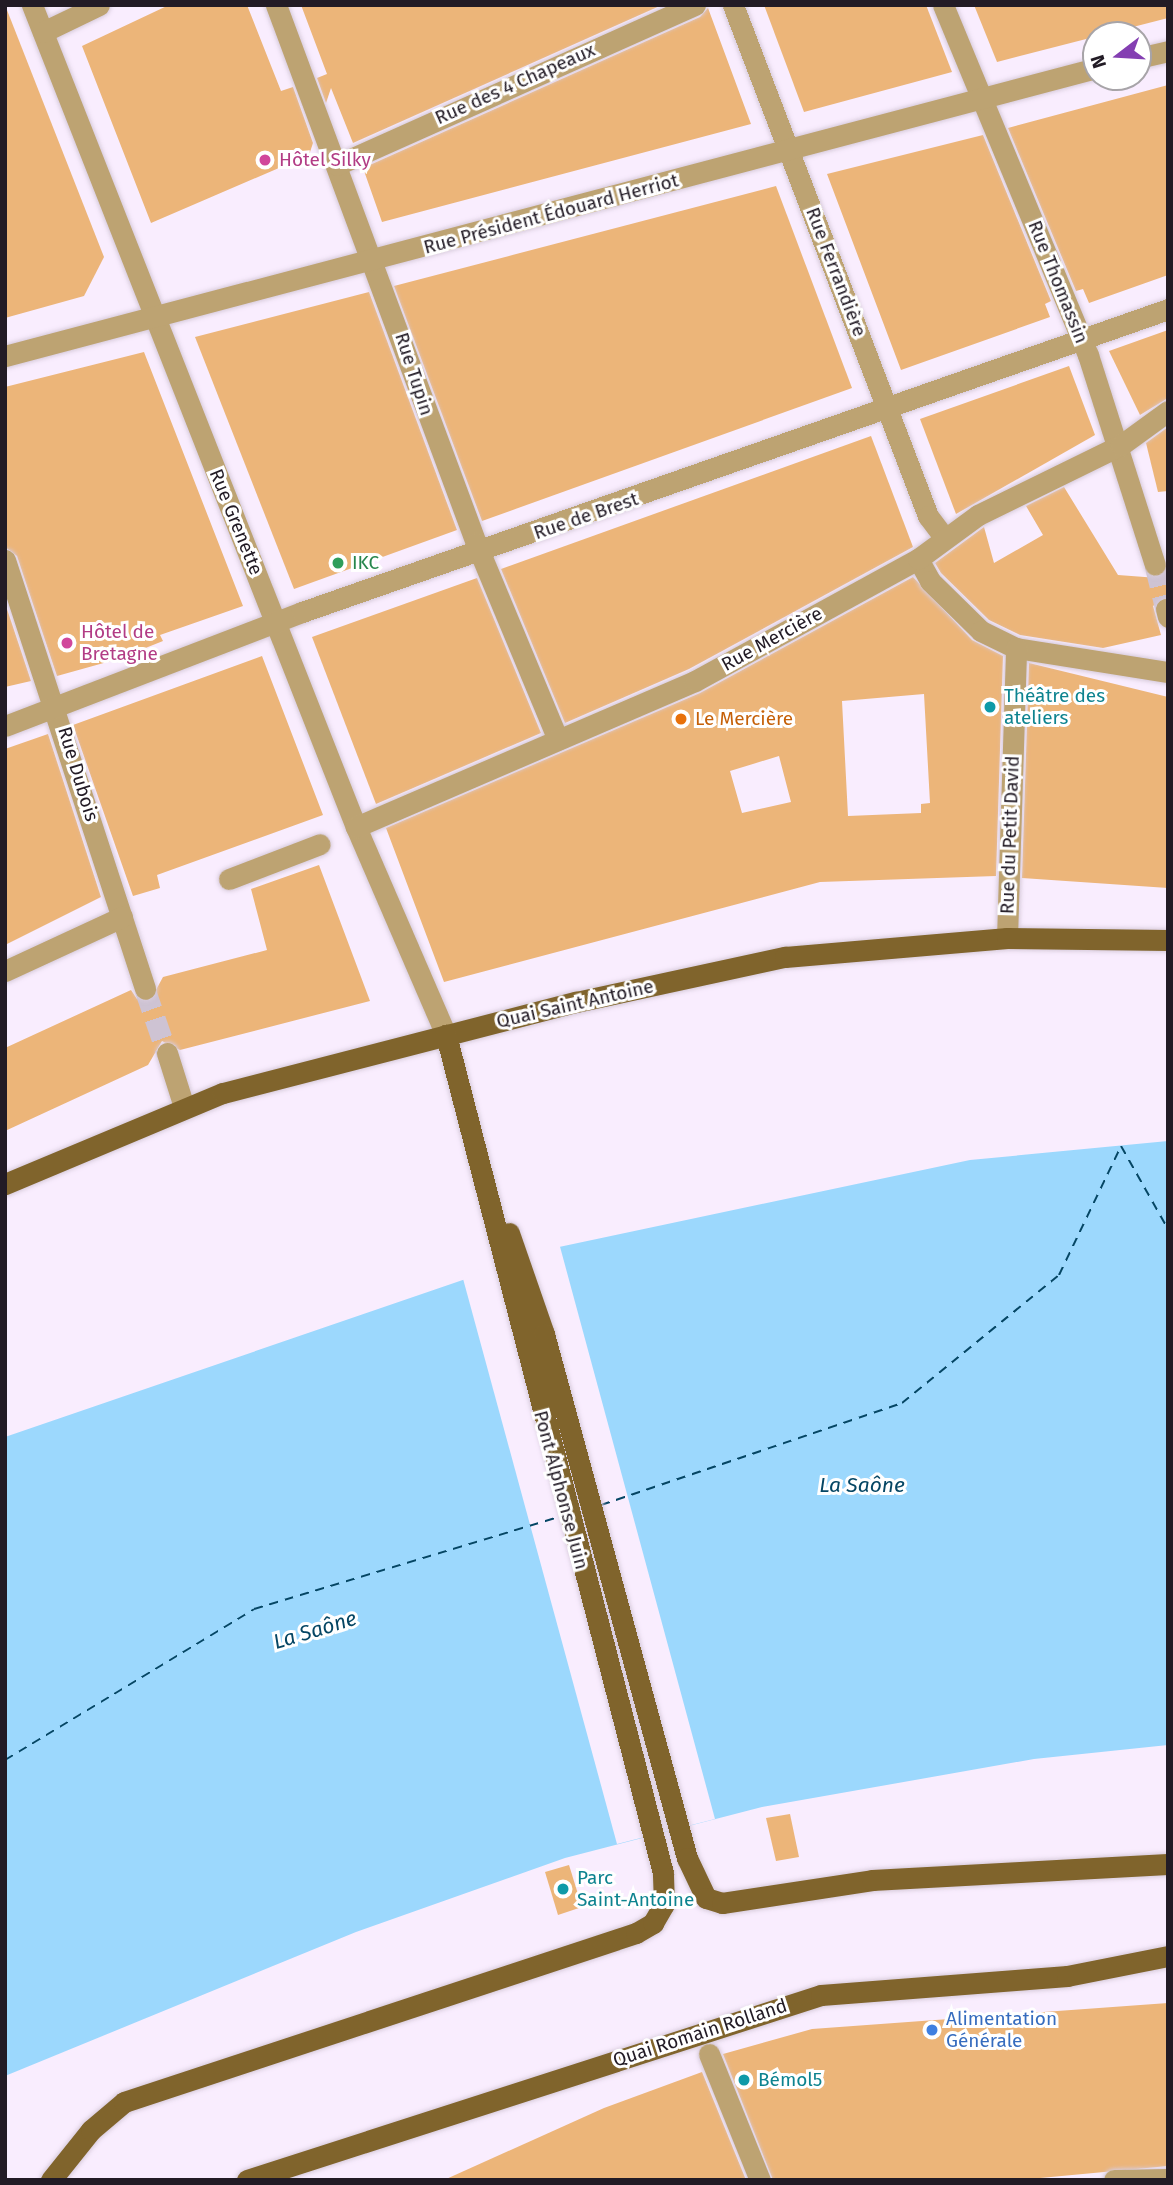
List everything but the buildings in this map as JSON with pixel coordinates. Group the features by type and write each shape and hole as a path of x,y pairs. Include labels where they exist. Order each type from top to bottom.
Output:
{"main road":[{"name":"Quai Saint Antoine","path":"5,1184 184,1107 446,1035 785,957 1007,937 1168,940"},
{"name":"Pont Alphonse Juin","path":"446,1035 478,1143 544,1334 698,1889 722,1903 872,1880 1168,1864"},
{"name":"Pont Alphonse Juin","path":"51,2180 91,2130 124,2102 653,1923 666,1889 521,1342 478,1143"},
{"name":"Quai Romain Rolland","path":"247,2180 821,1995 1067,1976 1168,1956"}],"street":[{"name":"Rue Grenette","path":"32,5 356,827 446,1035"},
{"path":"43,32 99,5"},
{"name":"Rue Tupin","path":"276,5 482,553 500,591 558,740"},
{"name":"Rue des 4 Chapeaux","path":"337,165 695,5"},
{"name":"Rue Ferrandière","path":"733,5 890,410 928,516 944,537"},
{"name":"Rue Thomassin","path":"943,5 1083,342 1121,445 1155,565"},
{"name":"Rue Président Édouard Herriot","path":"5,356 790,152 981,95 1082,71"},
{"name":"Rue de Brest","path":"5,726 275,622 482,553 890,410 1168,309"},
{"name":"Rue Mercière","path":"356,827 695,681 918,559 944,537 1121,445 1168,411"},
{"path":"918,559 930,581 981,631 1016,648 1168,671"},
{"name":"Rue Dubois","path":"5,560 57,707 145,989"},
{"name":"Rue du Petit David","path":"1007,937 1016,648"},
{"path":"229,879 320,844"},
{"path":"5,971 122,917"},
{"path":"167,1053 184,1107"},
{"path":"709,2054 760,2180"},
{"path":"1114,2180 1168,2179"}],"water":[{"name":"La Saône","path":"1168,1141 1168,1745 1034,1759 762,1807 565,1858 356,1932 5,2076 5,1437 559,1247 970,1160"}],"pier":[{"path":"559,1243 715,1819 617,1844 462,1275"}],"ferry route":[{"path":"601,1505 902,1403 1059,1275 1121,1146 1168,1229"},
{"path":"5,1760 254,1609 559,1517"}],"tunnel":[{"path":"1155,565 1166,609"},
{"path":"145,989 167,1053"}],"place":[{"name":"Hôtel Silky","path":"265,160"},
{"name":"IKC","path":"338,563"},
{"name":"Hôtel de Bretagne","path":"67,643"},
{"name":"Théâtre des ateliers","path":"990,707"},
{"name":"Le Mercière","path":"681,719"},
{"name":"Parc Saint-Antoine","path":"563,1889"},
{"name":"Alimentation Générale","path":"932,2030"},
{"name":"Bémol5","path":"744,2080"}]}
